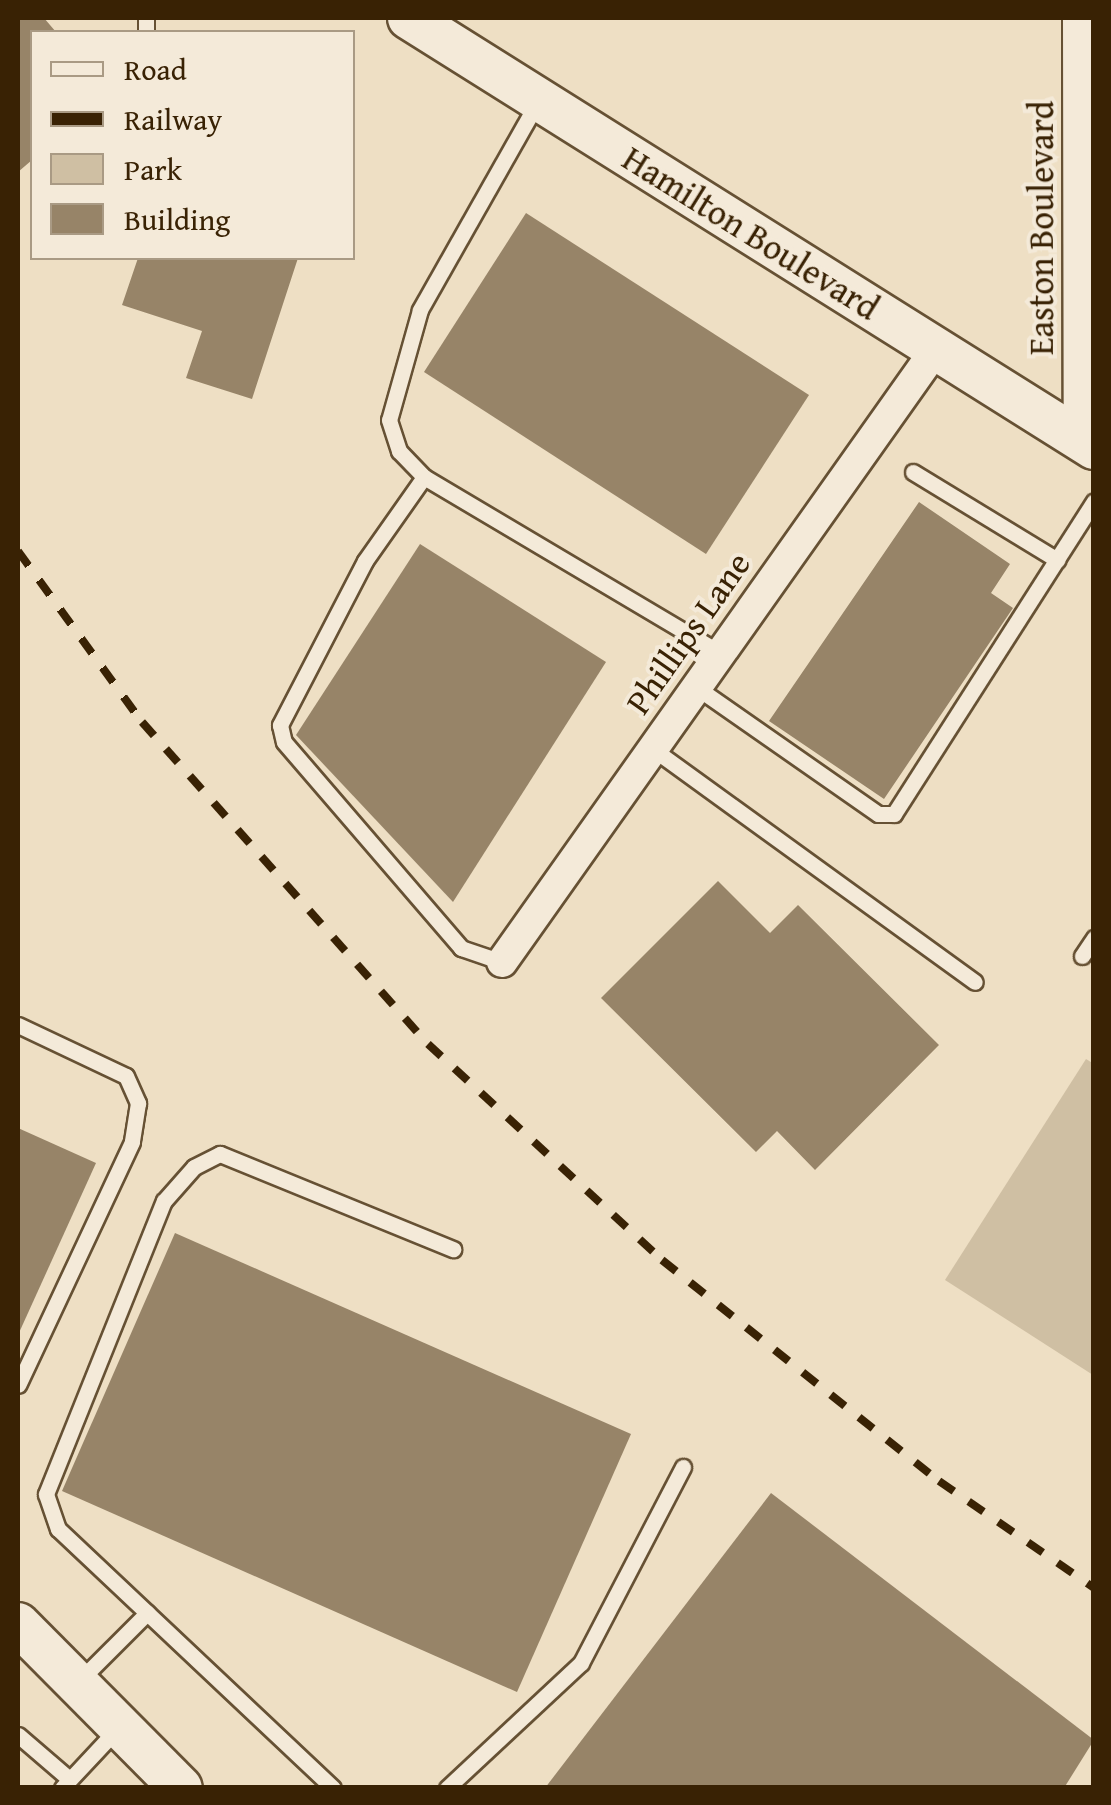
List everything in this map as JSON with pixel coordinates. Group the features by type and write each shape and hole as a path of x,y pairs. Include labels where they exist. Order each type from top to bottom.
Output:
{"street":[{"name":"Hamilton Boulevard","path":"409,18 451,31 539,99 1086,443"},
{"name":"Easton Boulevard","path":"1078,18 1086,233 1086,443"},
{"name":"Phillips Lane","path":"502,962 936,348"},
{"path":"18,1624 123,1722 181,1788"}],"lane":[{"path":"539,99 431,284 406,348 389,420 399,452 424,476 720,653"},
{"path":"913,472 1056,560"},
{"path":"424,476 365,561 280,725 284,742 461,948 502,962"},
{"path":"696,688 878,814 894,814 1094,501"},
{"path":"653,748 975,982"},
{"path":"1082,956 1094,938"},
{"path":"18,1025 126,1076 138,1103 132,1142 18,1385"},
{"path":"333,1788 58,1529 46,1494 164,1201 220,1154 453,1249"},
{"path":"447,1788 580,1663 683,1467"},
{"path":"80,1680 147,1613"},
{"path":"18,1734 65,1783 123,1722"}],"green space":[{"path":"1086,1059 1094,1064 1093,1375 945,1280"}],"building":[{"path":"18,18 44,18 54,30 30,30 30,162 18,172"},
{"path":"526,213 809,395 706,554 424,372"},
{"path":"137,260 297,260 252,399 186,378 202,331 122,305"},
{"path":"919,502 1010,564 991,593 1013,608 884,799 769,721"},
{"path":"420,544 606,662 453,902 296,735"},
{"path":"718,881 770,933 798,905 939,1045 815,1170 777,1131 756,1152 601,998"},
{"path":"18,1128 96,1163 18,1335"},
{"path":"175,1233 631,1434 517,1692 62,1491"},
{"path":"771,1493 1094,1740 1064,1788 545,1788"}],"railway":[{"path":"18,551 142,722 428,1044 662,1260 939,1481 1094,1588"}]}
